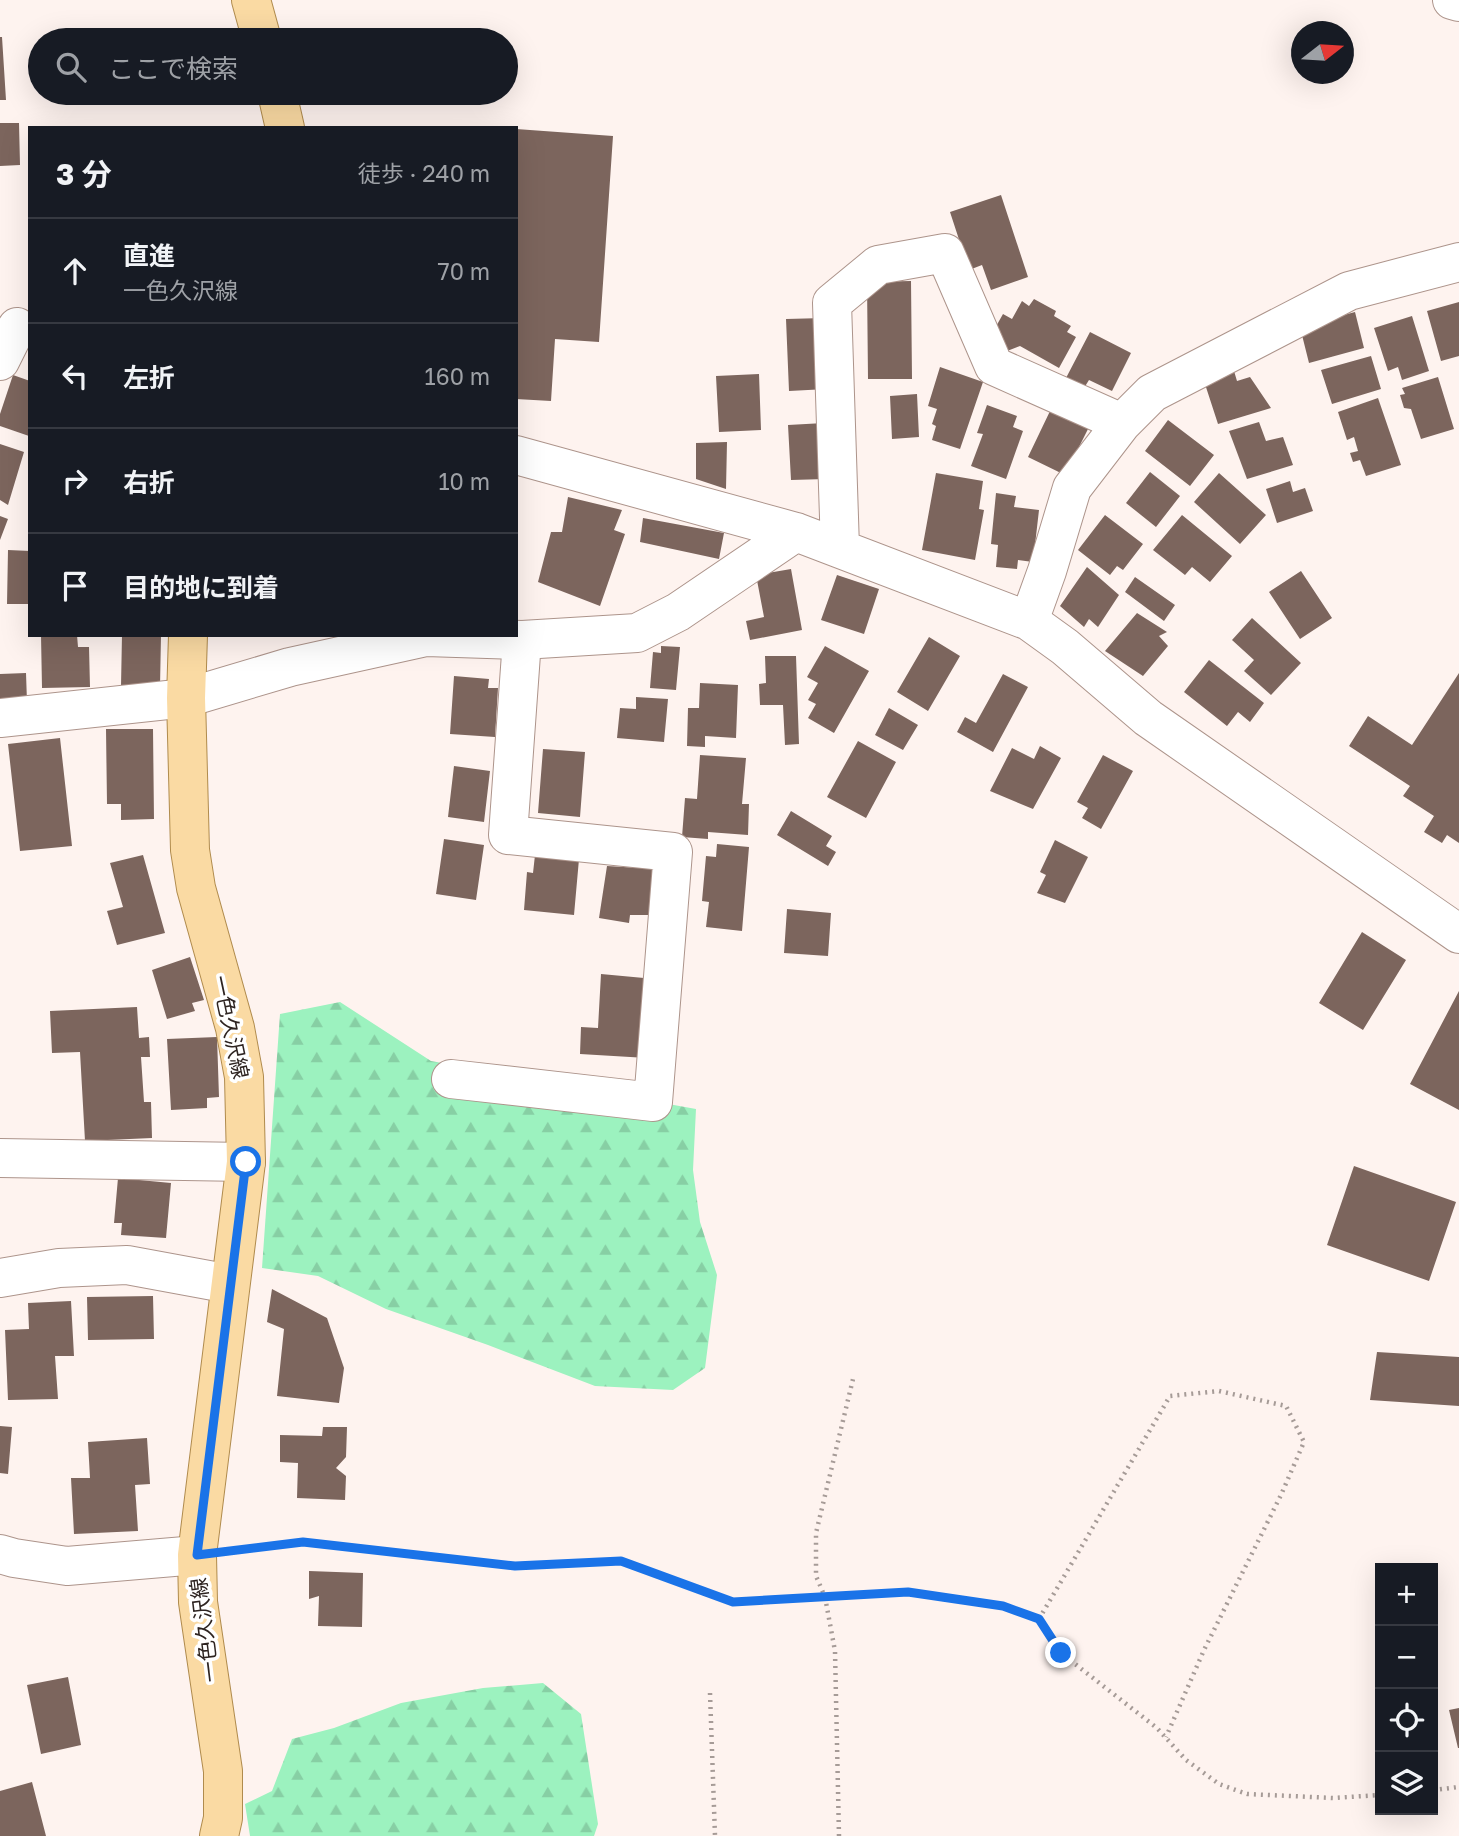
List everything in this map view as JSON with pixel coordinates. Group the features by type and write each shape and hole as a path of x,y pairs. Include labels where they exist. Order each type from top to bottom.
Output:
{"main road":[{"path":"251,0 259,28"},
{"path":"280,105 285,126"},
{"name":"一色久沢線","path":"188,637 186,698 190,850 196,888 235,1028 244,1077 246,1162 197,1555 198,1602 223,1771 223,1818 219,1836"}],"street":[{"path":"1452,0 1459,2"},
{"path":"840,548 832,303 878,265 945,253 994,366 1122,423"},
{"path":"1029,621 1072,488 1122,423 1152,393 1349,291 1459,262"},
{"path":"0,360 16,326"},
{"path":"518,456 796,532 1029,621 1065,647 1148,718 1459,934"},
{"path":"0,718 186,698 290,667 426,637 522,639 637,633 678,612 796,532"},
{"path":"450,1079 653,1102 673,852 508,835 522,639"},
{"path":"0,1158 246,1162"},
{"path":"0,1278 59,1268 127,1265 230,1284"},
{"path":"0,1554 14,1559 67,1566 197,1555"}],"path":[{"path":"839,1836 835,1651 825,1597 816,1576 816,1533 853,1379"},
{"path":"1039,1619 1170,1396 1219,1391 1286,1406 1304,1442 1281,1495 1204,1650 1166,1737"},
{"path":"197,1555 303,1542 515,1566 621,1561 733,1602 908,1592 1003,1606 1039,1619 1061,1653 1157,1728 1186,1760 1219,1784 1247,1794 1333,1798 1375,1795"},
{"path":"710,1693 715,1836"},
{"path":"1438,1789 1459,1787"}],"green space":[{"path":"340,1002 431,1061 696,1109 693,1170 700,1222 717,1275 705,1368 673,1390 595,1386 386,1309 318,1276 262,1268 280,1014"},
{"path":"543,1683 581,1714 598,1824 594,1836 250,1836 245,1804 272,1791 292,1739 334,1728 401,1703 483,1688"}],"building":[{"path":"2,37 6,100 0,100"},
{"path":"0,123 19,123 20,165 0,166"},
{"path":"518,129 613,136 599,342 555,339 551,401 518,399"},
{"path":"1001,195 1028,277 991,290 982,265 969,270 950,212"},
{"path":"911,281 912,379 868,379 867,282"},
{"path":"1034,299 1056,311 1054,316 1071,326 1067,332 1076,337 1059,368 1020,346 1002,353 994,330 1003,314 1012,319 1022,301 1029,306"},
{"path":"1459,302 1459,356 1441,361 1427,311"},
{"path":"1355,312 1364,348 1309,363 1300,327"},
{"path":"1412,316 1429,371 1402,380 1398,367 1388,371 1374,328"},
{"path":"824,318 827,389 789,391 786,319"},
{"path":"1090,332 1131,353 1112,391 1089,380 1084,388 1066,378"},
{"path":"1371,356 1381,389 1332,404 1321,370"},
{"path":"940,367 983,382 960,449 932,440 936,426 932,424 937,409 928,406"},
{"path":"1234,371 1237,381 1250,377 1271,408 1218,424 1204,381"},
{"path":"759,374 761,430 719,432 716,376"},
{"path":"13,375 28,380 28,436 0,426 0,414"},
{"path":"1438,377 1454,429 1421,439 1411,409 1404,408 1400,395 1405,394 1402,388"},
{"path":"917,394 919,437 892,439 890,396"},
{"path":"1378,398 1401,465 1366,476 1360,460 1353,462 1350,453 1358,451 1354,437 1347,440 1338,412"},
{"path":"987,405 1017,416 1013,427 1023,431 1006,479 971,466 983,434 977,433"},
{"path":"1051,409 1089,427 1065,475 1028,457"},
{"path":"1168,420 1214,455 1190,486 1145,451"},
{"path":"1259,422 1266,441 1283,437 1293,465 1247,479 1229,431"},
{"path":"824,423 826,479 791,480 788,425"},
{"path":"727,442 726,489 696,479 696,443"},
{"path":"0,444 24,452 8,505 0,500"},
{"path":"1150,472 1180,496 1156,527 1126,503"},
{"path":"936,473 983,481 979,509 984,510 975,560 922,550"},
{"path":"1219,473 1266,515 1240,544 1194,502"},
{"path":"1290,481 1293,492 1305,488 1313,511 1277,523 1266,489"},
{"path":"996,493 1016,496 1014,507 1039,510 1033,562 1018,560 1017,569 996,567 998,545 991,544"},
{"path":"568,497 622,510 614,530 625,534 600,606 538,582 551,532 562,532"},
{"path":"1105,515 1143,544 1123,570 1117,566 1110,575 1078,550"},
{"path":"1182,515 1232,556 1210,582 1192,567 1185,575 1153,550"},
{"path":"0,516 8,519 0,540"},
{"path":"643,518 724,533 719,559 640,542"},
{"path":"8,550 28,551 28,604 7,604"},
{"path":"1087,567 1119,595 1098,627 1089,619 1084,627 1060,606"},
{"path":"791,569 802,630 750,640 746,621 764,617 756,575"},
{"path":"1301,571 1332,618 1300,639 1269,592"},
{"path":"837,575 879,589 864,634 821,620"},
{"path":"1135,577 1175,605 1164,621 1125,592"},
{"path":"1137,613 1167,632 1159,636 1168,646 1143,676 1105,651"},
{"path":"1252,618 1301,663 1271,695 1244,671 1254,660 1232,640"},
{"path":"41,637 77,637 78,647 89,647 90,687 42,688"},
{"path":"122,637 161,637 160,687 121,686"},
{"path":"929,637 960,656 928,711 897,692"},
{"path":"661,646 680,647 676,690 650,688 653,652 661,653"},
{"path":"825,646 869,671 834,733 808,718 816,704 808,700 818,683 807,677"},
{"path":"765,656 796,656 799,744 785,745 783,705 760,705 759,684 766,683"},
{"path":"1209,660 1264,703 1250,722 1238,712 1227,726 1184,692"},
{"path":"26,673 27,702 0,703 0,674"},
{"path":"1459,673 1459,843 1447,835 1442,843 1424,832 1434,816 1403,796 1410,786 1349,746 1368,716 1412,745"},
{"path":"1003,674 1028,687 993,752 957,732 965,717 976,723"},
{"path":"454,676 489,679 488,688 498,688 495,737 450,734"},
{"path":"700,683 738,685 736,738 705,736 705,747 687,746 688,708 699,708"},
{"path":"636,697 668,699 664,742 617,738 620,708 636,709"},
{"path":"889,708 918,725 903,750 875,735"},
{"path":"106,729 153,729 154,819 121,820 121,804 107,804"},
{"path":"60,738 72,846 20,851 8,744"},
{"path":"858,741 896,762 866,818 827,797"},
{"path":"1040,746 1061,758 1033,809 990,791 1012,748 1034,759"},
{"path":"543,749 585,752 580,817 538,813"},
{"path":"700,755 746,758 742,804 749,804 748,835 708,832 708,839 682,837 685,798 697,799"},
{"path":"1103,755 1133,771 1101,829 1082,818 1088,808 1077,802"},
{"path":"454,766 490,771 484,822 448,817"},
{"path":"791,811 832,836 826,846 836,852 828,866 777,835"},
{"path":"444,839 484,845 476,900 436,894"},
{"path":"1055,840 1088,857 1065,903 1037,893 1046,875 1040,872"},
{"path":"717,844 749,847 742,931 706,927 709,902 702,901 706,856 716,857"},
{"path":"143,855 165,933 117,945 107,911 123,907 110,863"},
{"path":"535,855 579,859 574,915 524,910 527,872 533,873"},
{"path":"607,866 657,869 650,915 630,915 629,923 599,918"},
{"path":"787,909 831,913 828,956 784,953"},
{"path":"1362,932 1406,960 1363,1030 1319,1003"},
{"path":"190,957 204,1000 192,1003 195,1011 167,1019 152,970"},
{"path":"601,974 644,978 647,1058 580,1054 581,1027 598,1028"},
{"path":"1459,991 1459,1110 1410,1084"},
{"path":"137,1007 139,1038 149,1037 150,1057 141,1057 144,1102 151,1102 152,1138 85,1141 80,1052 52,1053 50,1011"},
{"path":"217,1037 219,1097 207,1098 207,1108 171,1110 167,1039"},
{"path":"1354,1166 1456,1202 1429,1281 1327,1245"},
{"path":"118,1178 171,1183 166,1238 121,1235 122,1223 114,1223"},
{"path":"272,1289 327,1318 344,1368 339,1403 277,1396 284,1329 267,1322"},
{"path":"153,1296 154,1339 88,1340 87,1297"},
{"path":"71,1301 74,1356 55,1356 58,1399 8,1400 5,1330 29,1329 28,1303"},
{"path":"1377,1352 1459,1357 1459,1406 1370,1400"},
{"path":"0,1426 12,1427 8,1474 0,1473"},
{"path":"323,1427 347,1427 346,1457 336,1468 346,1476 345,1500 297,1498 298,1463 280,1462 280,1435 322,1436"},
{"path":"147,1438 150,1484 135,1485 138,1531 74,1534 71,1478 90,1478 88,1442"},
{"path":"309,1571 363,1573 362,1627 318,1626 319,1596 309,1599"},
{"path":"68,1677 81,1745 41,1754 27,1685"},
{"path":"1459,1708 1459,1748 1458,1748 1449,1710"},
{"path":"32,1782 46,1836 0,1836 0,1791"}],"route":[{"path":"246,1162 197,1555 303,1542 515,1566 621,1561 733,1602 908,1592 1003,1606 1039,1619 1061,1653"}]}
